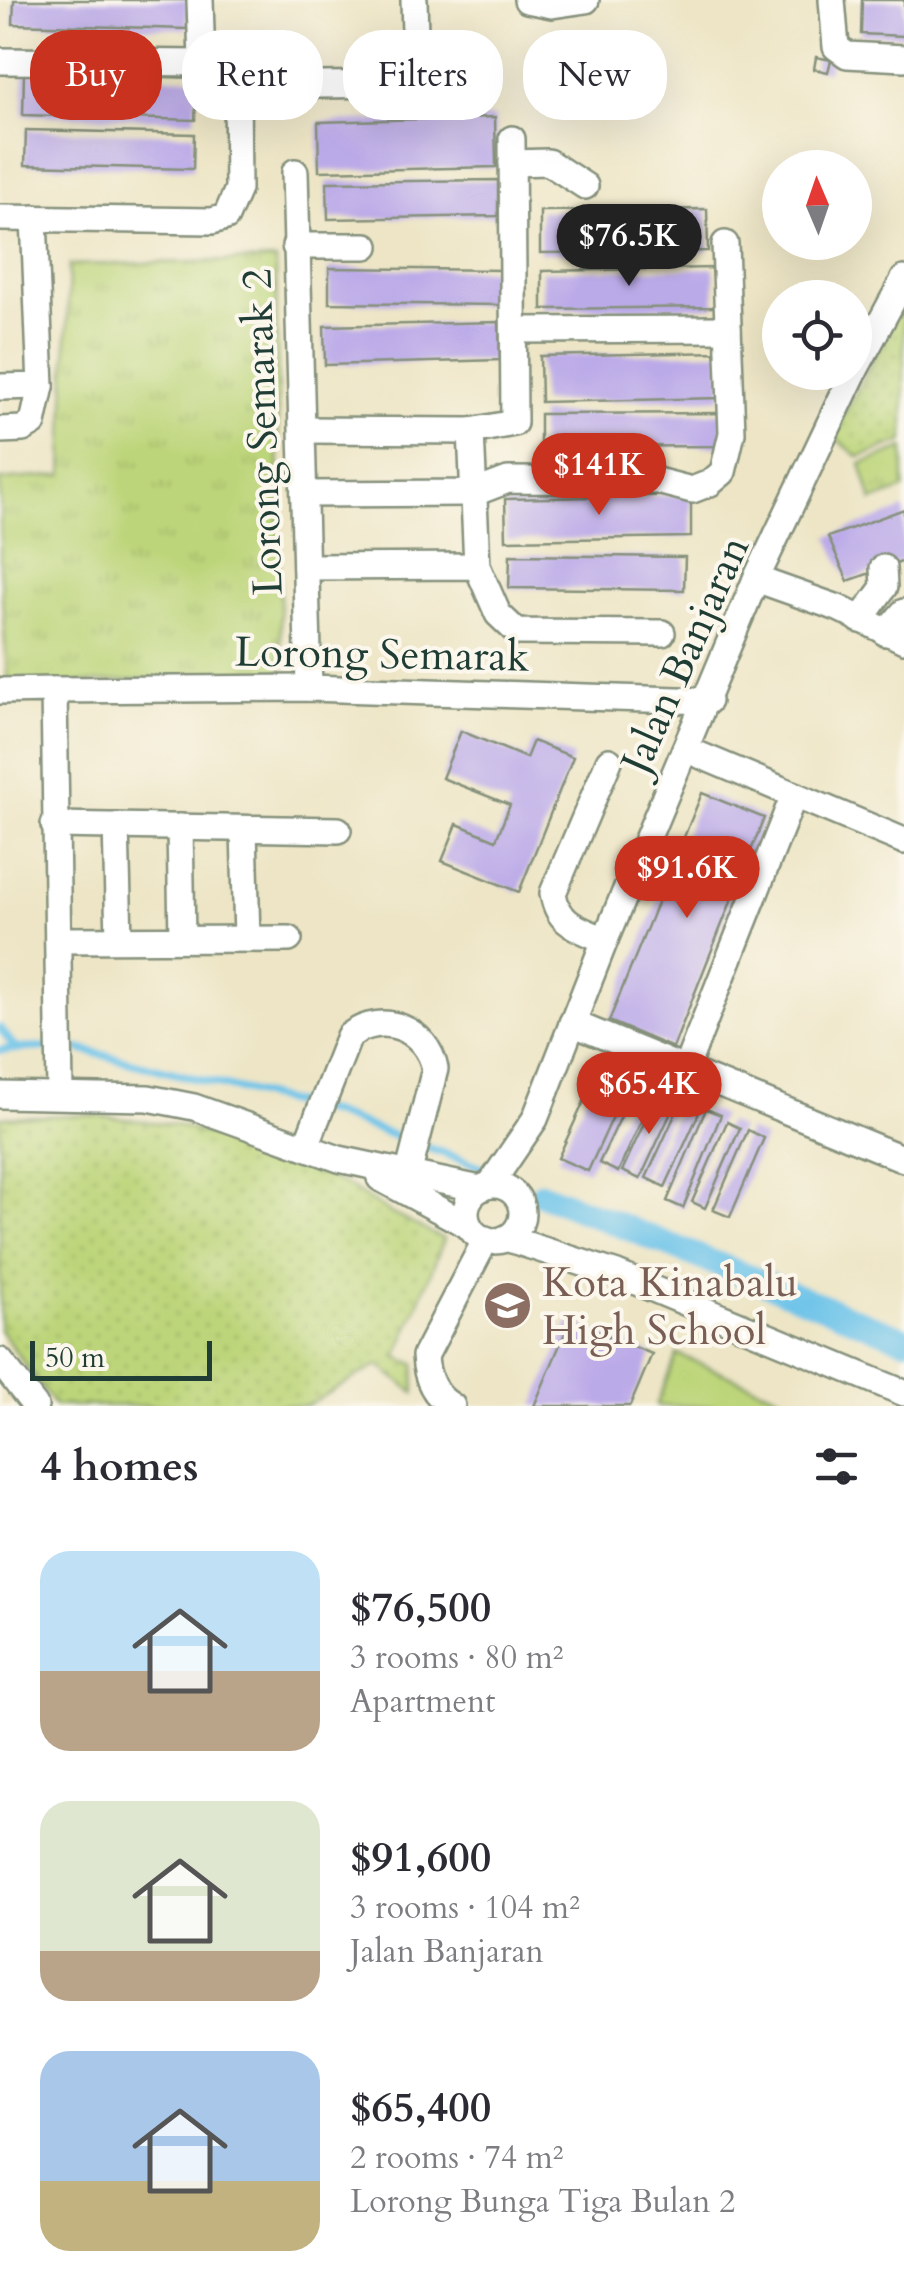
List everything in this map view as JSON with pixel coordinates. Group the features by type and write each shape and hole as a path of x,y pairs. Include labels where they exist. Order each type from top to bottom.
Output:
{"street":[{"path":"200,0 201,30"},
{"path":"323,85 396,84 416,66 414,0"},
{"path":"528,0 552,5 586,0"},
{"path":"832,0 836,47 846,55 904,58"},
{"path":"0,61 182,63"},
{"path":"0,218 212,221 226,217 238,188 238,120"},
{"path":"303,430 472,430 514,424 512,151 548,162 585,186"},
{"name":"Lorong Semarak 2","path":"294,172 309,688"},
{"path":"0,430 23,429 34,423 41,386 34,218"},
{"path":"304,494 474,493 508,480 657,481 692,490 710,483 724,472 730,453 725,244"},
{"path":"295,246 366,246"},
{"name":"Jalan Banjaran","path":"872,338 904,279"},
{"path":"515,330 728,329"},
{"path":"0,387 41,386"},
{"name":"Jalan Banjaran","path":"485,1187 536,1120 605,940 756,579 845,390"},
{"path":"472,430 478,566 498,614 517,632 662,634"},
{"path":"306,567 478,566"},
{"path":"860,620 884,587 883,568"},
{"path":"756,579 838,608 895,636 904,612"},
{"name":"Lorong Semarak","path":"0,690 309,688 708,701"},
{"path":"54,690 60,1094"},
{"path":"685,749 904,841"},
{"path":"605,940 564,922 556,912 553,893 609,761"},
{"path":"685,1070 794,795"},
{"path":"54,825 338,830"},
{"path":"116,826 119,939"},
{"path":"180,827 182,939"},
{"path":"244,829 247,939"},
{"path":"58,940 289,939"},
{"path":"572,1023 904,1160"},
{"path":"306,1146 349,1036 362,1026 395,1025 422,1038 432,1052 435,1069 408,1174"},
{"path":"0,1095 148,1098 194,1107 340,1159 487,1234 617,1274 904,1394"},
{"path":"487,1234 518,1228 526,1150 536,1120"},
{"path":"340,1159 408,1174 508,1188 521,1207 556,1239 617,1274"},
{"path":"485,1187 468,1200 487,1234"},
{"path":"452,1406 434,1389 426,1373 425,1356 487,1234"},
{"path":"0,1361 35,1406"}],"green space":[{"path":"276,260 281,672 8,687 0,567 0,480 63,475 69,265"},
{"path":"904,301 904,441 859,457 833,436 857,390 872,390 872,362"},
{"path":"904,448 904,489 872,501 861,464"},
{"path":"93,1115 175,1125 224,1139 344,1183 390,1213 444,1239 397,1357 415,1364 415,1393 378,1365 306,1406 55,1406 0,1330 0,1117"},
{"path":"677,1354 803,1406 656,1406"}],"building":[{"path":"14,0 187,0 187,29 13,24"},
{"path":"862,0 904,0 904,36 861,34"},
{"path":"816,57 831,60 828,72 814,69"},
{"path":"24,73 30,73 30,115 23,115"},
{"path":"162,77 182,78 182,120 162,119"},
{"path":"495,120 496,167 319,171 318,122"},
{"path":"26,130 194,134 193,169 25,165"},
{"path":"498,180 498,216 328,219 327,182"},
{"path":"707,209 708,251 540,253 540,211"},
{"path":"329,268 501,270 501,305 329,303"},
{"path":"714,268 715,307 542,309 542,271"},
{"path":"499,322 500,360 325,365 324,326"},
{"path":"721,352 722,398 541,402 540,356"},
{"path":"723,413 723,446 540,447 540,414"},
{"path":"691,495 691,537 506,540 505,499"},
{"path":"904,509 904,561 848,581 828,537"},
{"path":"510,555 685,557 684,590 509,588"},
{"path":"461,731 526,758 533,741 573,757 519,892 442,861 457,824 496,840 510,805 442,778"},
{"path":"702,793 764,818 673,1048 609,1021"},
{"path":"603,1060 633,1073 588,1171 558,1158"},
{"path":"635,1087 653,1095 618,1172 599,1163"},
{"path":"657,1095 675,1104 640,1179 622,1171"},
{"path":"680,1104 699,1113 665,1187 646,1178"},
{"path":"706,1109 721,1115 683,1208 667,1201"},
{"path":"727,1122 740,1128 705,1208 692,1202"},
{"path":"748,1130 764,1138 730,1217 713,1210"},
{"path":"570,1321 652,1354 630,1406 534,1406"}],"waterway":[{"path":"0,1028 16,1049"},
{"path":"0,1050 48,1047"},
{"path":"79,1049 328,1112 487,1169"},
{"path":"534,1190 542,1194"},
{"path":"542,1194 904,1339"}],"place":[{"name":"Kota Kinabalu High School","path":"507,1305"}]}
